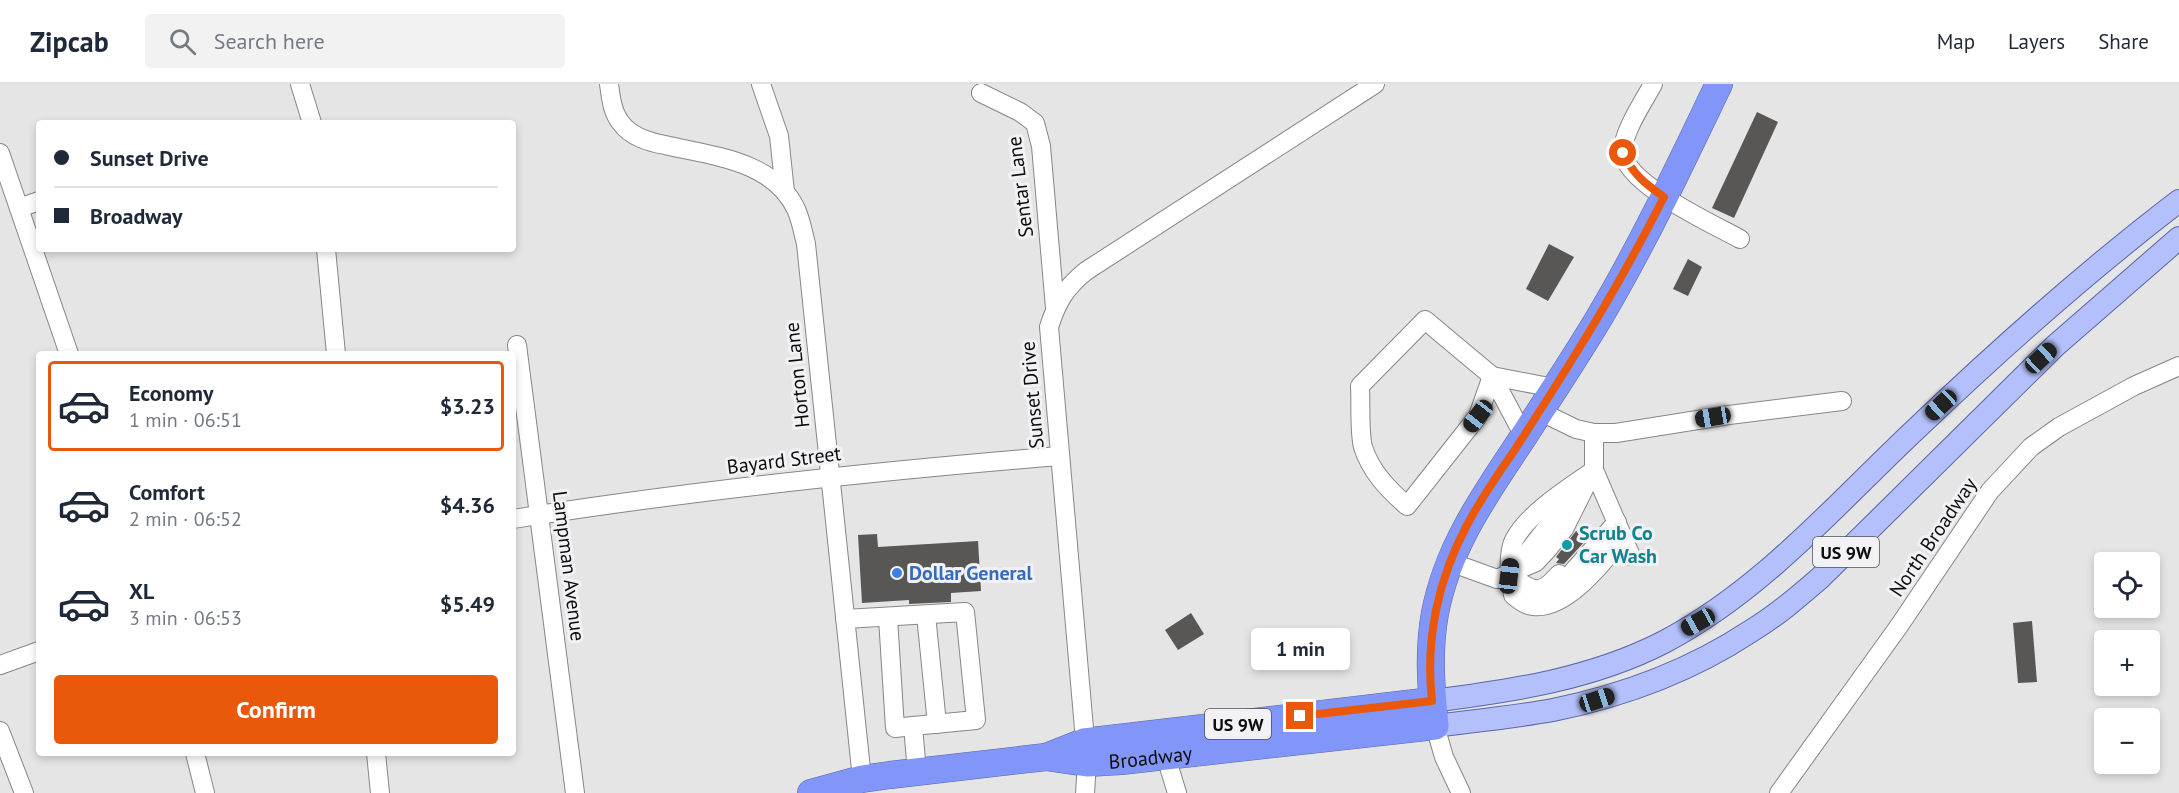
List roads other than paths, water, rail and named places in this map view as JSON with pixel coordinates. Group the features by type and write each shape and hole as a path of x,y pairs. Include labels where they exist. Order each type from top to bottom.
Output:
{"highway":[{"path":"1434,713 1430,669 1435,613 1450,562 1466,525 1609,301 1664,197 1719,84"},
{"name":"Broadway","path":"811,793 862,779 1434,713"},
{"name":"Broadway","path":"1086,753 1166,757 1434,713"}],"main road":[{"name":"US 9W","path":"1434,713 1605,667 1664,642 1730,601 1815,527 2024,328 2179,201"},
{"name":"US 9W","path":"1434,713 1552,710 1597,700 1677,671 1716,652 1751,631 1786,607 1820,578 2047,353 2179,238"}],"street":[{"path":"300,84 311,120"},
{"name":"Horton Lane","path":"609,84 615,115 633,134 661,145 744,164 772,180 785,192 801,222 806,244 862,779"},
{"path":"761,84 779,136 785,192"},
{"name":"Sunset Drive","path":"1085,793 1086,753 1049,327 1055,308 1069,285 1086,271 1155,229 1375,84"},
{"path":"1653,84 1627,135 1623,153 1631,169 1664,197 1740,239"},
{"name":"Sentar Lane","path":"981,93 1020,112 1035,123 1041,146 1055,308"},
{"path":"0,153 68,351"},
{"path":"19,208 36,202"},
{"path":"326,252 336,351"},
{"path":"1492,376 1478,416 1407,506 1385,487 1373,469 1362,445 1360,386 1425,320 1492,376 1524,436"},
{"name":"Lampman Avenue","path":"517,345 575,793"},
{"name":"North Broadway","path":"1779,793 1899,626 1990,491 2010,469 2031,447 2059,427 2134,386 2179,366"},
{"path":"1492,376 1554,388"},
{"path":"1539,411 1564,424 1594,433 1616,433 1729,415 1842,401"},
{"path":"1594,433 1594,470 1631,556"},
{"name":"Bayard Street","path":"516,518 830,478 926,467 1060,456"},
{"path":"1594,470 1541,508 1513,541 1509,576 1513,595 1530,606 1548,606 1564,600 1606,559 1617,523"},
{"path":"1450,562 1497,579 1509,576 1536,562 1564,529 1594,470"},
{"path":"1509,576 1535,591 1542,590 1617,523"},
{"path":"845,619 965,612 976,720 904,727"},
{"path":"927,615 937,724"},
{"path":"888,618 904,727 917,772"},
{"path":"0,664 36,652"},
{"path":"1434,713 1444,756 1461,793"},
{"path":"0,731 24,793"},
{"path":"196,756 205,793"},
{"path":"376,756 380,793"},
{"path":"1166,757 1177,793"}],"place":[{"name":"Scrub Co Car Wash","path":"1567,545"},
{"name":"Dollar General","path":"897,573"}]}
